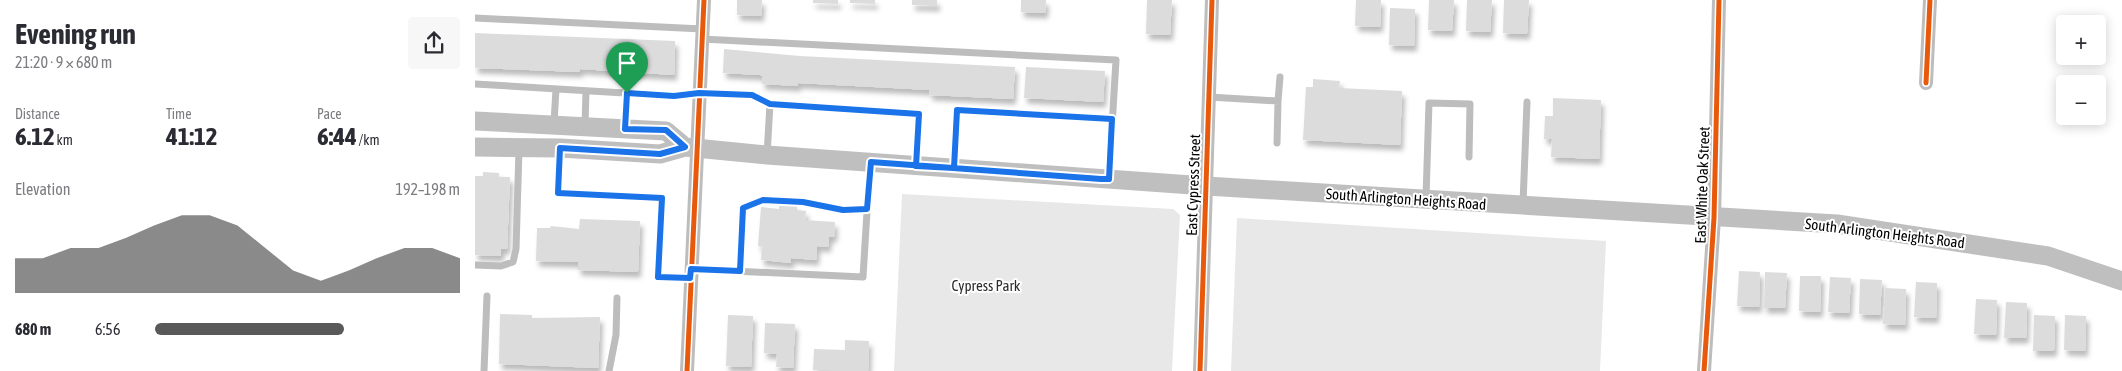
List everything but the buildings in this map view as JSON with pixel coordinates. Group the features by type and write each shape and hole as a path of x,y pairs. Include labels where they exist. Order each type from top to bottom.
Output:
{"main road":[{"path":"475,121 585,128 666,130 690,148"},
{"name":"South Arlington Heights Road","path":"475,147 560,148 660,154 690,148 1206,186 1837,224 2048,256 2122,280"}],"street":[{"path":"687,371 691,274 690,148 699,93 703,0"},
{"name":"East Cypress Street","path":"1199,371 1212,0"},
{"name":"East White Oak Street","path":"1705,371 1714,218 1719,0"},
{"path":"1926,83 1930,0"}],"lane":[{"path":"475,18 1116,60 1109,179"},
{"path":"1277,143 1280,77"},
{"path":"475,84 674,96 699,93 752,95 770,104 919,114 916,166"},
{"path":"554,126 556,89"},
{"path":"585,128 586,91"},
{"path":"625,129 627,93"},
{"path":"1209,97 1278,101"},
{"path":"1523,206 1527,102"},
{"path":"1426,200 1429,103 1470,104 1469,157"},
{"path":"767,155 770,104"},
{"path":"954,168 957,110 1112,119"},
{"path":"475,265 501,266 513,262 516,249 519,147"},
{"path":"560,148 558,193 662,198 658,277 740,271 863,277 871,162"},
{"path":"740,271 743,208 763,200 803,202 843,210 867,209"},
{"path":"484,371 487,296"},
{"path":"609,371 616,335 617,298"}],"green space":[{"name":"Cypress Park","path":"902,194 1173,209 1180,215 1172,371 894,371"},
{"path":"1237,218 1606,241 1600,371 1231,371"}],"cycle path":[{"path":"687,371 704,0"},
{"path":"1200,371 1212,0"},
{"path":"1704,371 1714,218 1719,0"},
{"path":"1926,83 1930,0"}],"route":[{"path":"627,93 625,129 666,130 685,147 660,154 560,148 558,193 662,198 658,277 690,278 691,269 740,271 743,208 763,200 803,202 843,210 867,209 871,162 916,166 1109,179 1112,119 957,110 954,168 916,166 919,114 770,104 752,95 699,93 674,96 627,93"}]}
